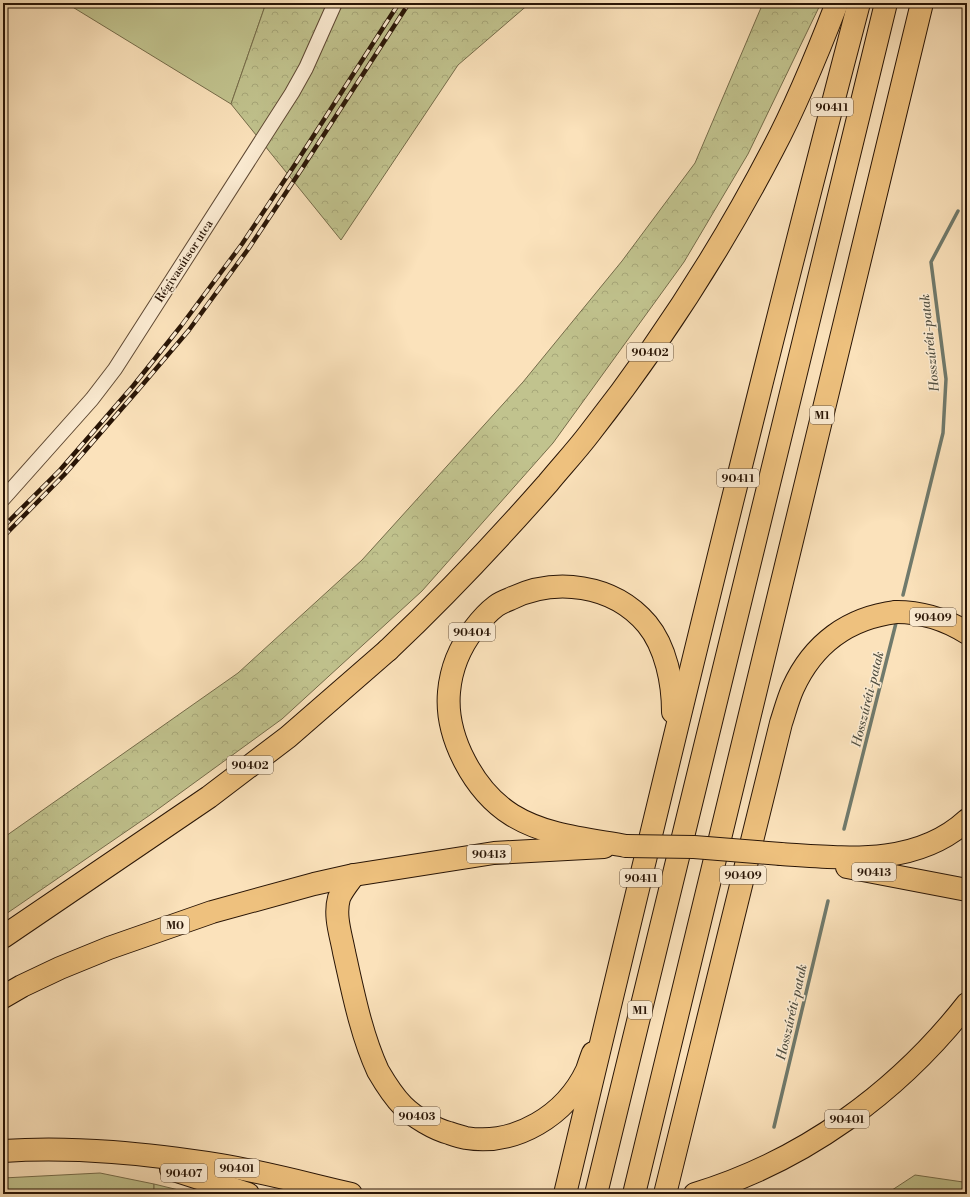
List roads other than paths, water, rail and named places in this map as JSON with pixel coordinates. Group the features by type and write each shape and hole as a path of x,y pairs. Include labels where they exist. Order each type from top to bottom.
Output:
{"highway":[{"name":"90402","path":"3,937 209,797 288,737 388,650 438,602 510,526 589,435 656,344 719,246 774,148 807,79 837,3"},
{"name":"90411","path":"565,1194 672,745 804,210 859,3"},
{"name":"M1","path":"596,1194 886,3"},
{"name":"M1","path":"634,1194 922,3"},
{"name":"90404","path":"626,846 547,831 510,814 495,802 484,790 468,767 460,750 453,732 450,710 449,693 452,675 458,657 467,638 496,606 519,594 544,587 569,586 593,590 613,598 632,610 647,624 658,641 672,682 672,745"},
{"name":"90409","path":"665,1194 781,722 793,688 810,659 835,634 869,617 896,612 922,614 936,618 959,628 967,634"},
{"path":"781,854 855,858 892,855 917,849 934,842 950,834 967,820"},
{"name":"90413","path":"354,875 494,853 626,846 694,847 781,854 967,890"},
{"name":"90403","path":"354,875 339,898 337,918 350,981 371,1055 391,1092 404,1107 440,1130 465,1138 483,1140 522,1132 539,1124 552,1114 573,1092 587,1070 609,1010"},
{"name":"M0","path":"3,997 22,986 86,957 212,912 314,884 354,875"},
{"name":"90401","path":"696,1194 750,1173 806,1146 834,1129 867,1105 899,1078 932,1046 967,1004"},
{"name":"90401","path":"3,1151 48,1149 120,1152 221,1165 351,1194"},
{"name":"90407","path":"120,1152 248,1194"}],"street":[{"name":"Régivasútsor utca","path":"3,499 92,399 115,369 292,93 306,68 335,3"}],"waterway":[{"name":"Hosszúréti-patak","path":"903,595 943,433 946,379 931,262 958,211"},
{"name":"Hosszúréti-patak","path":"844,829 897,619"},
{"name":"Hosszúréti-patak","path":"774,1127 828,901"}],"railway":[{"path":"3,527 60,470 133,386 181,326 242,244 399,3"},
{"path":"3,537 64,475 189,330 249,248 409,3"}]}
